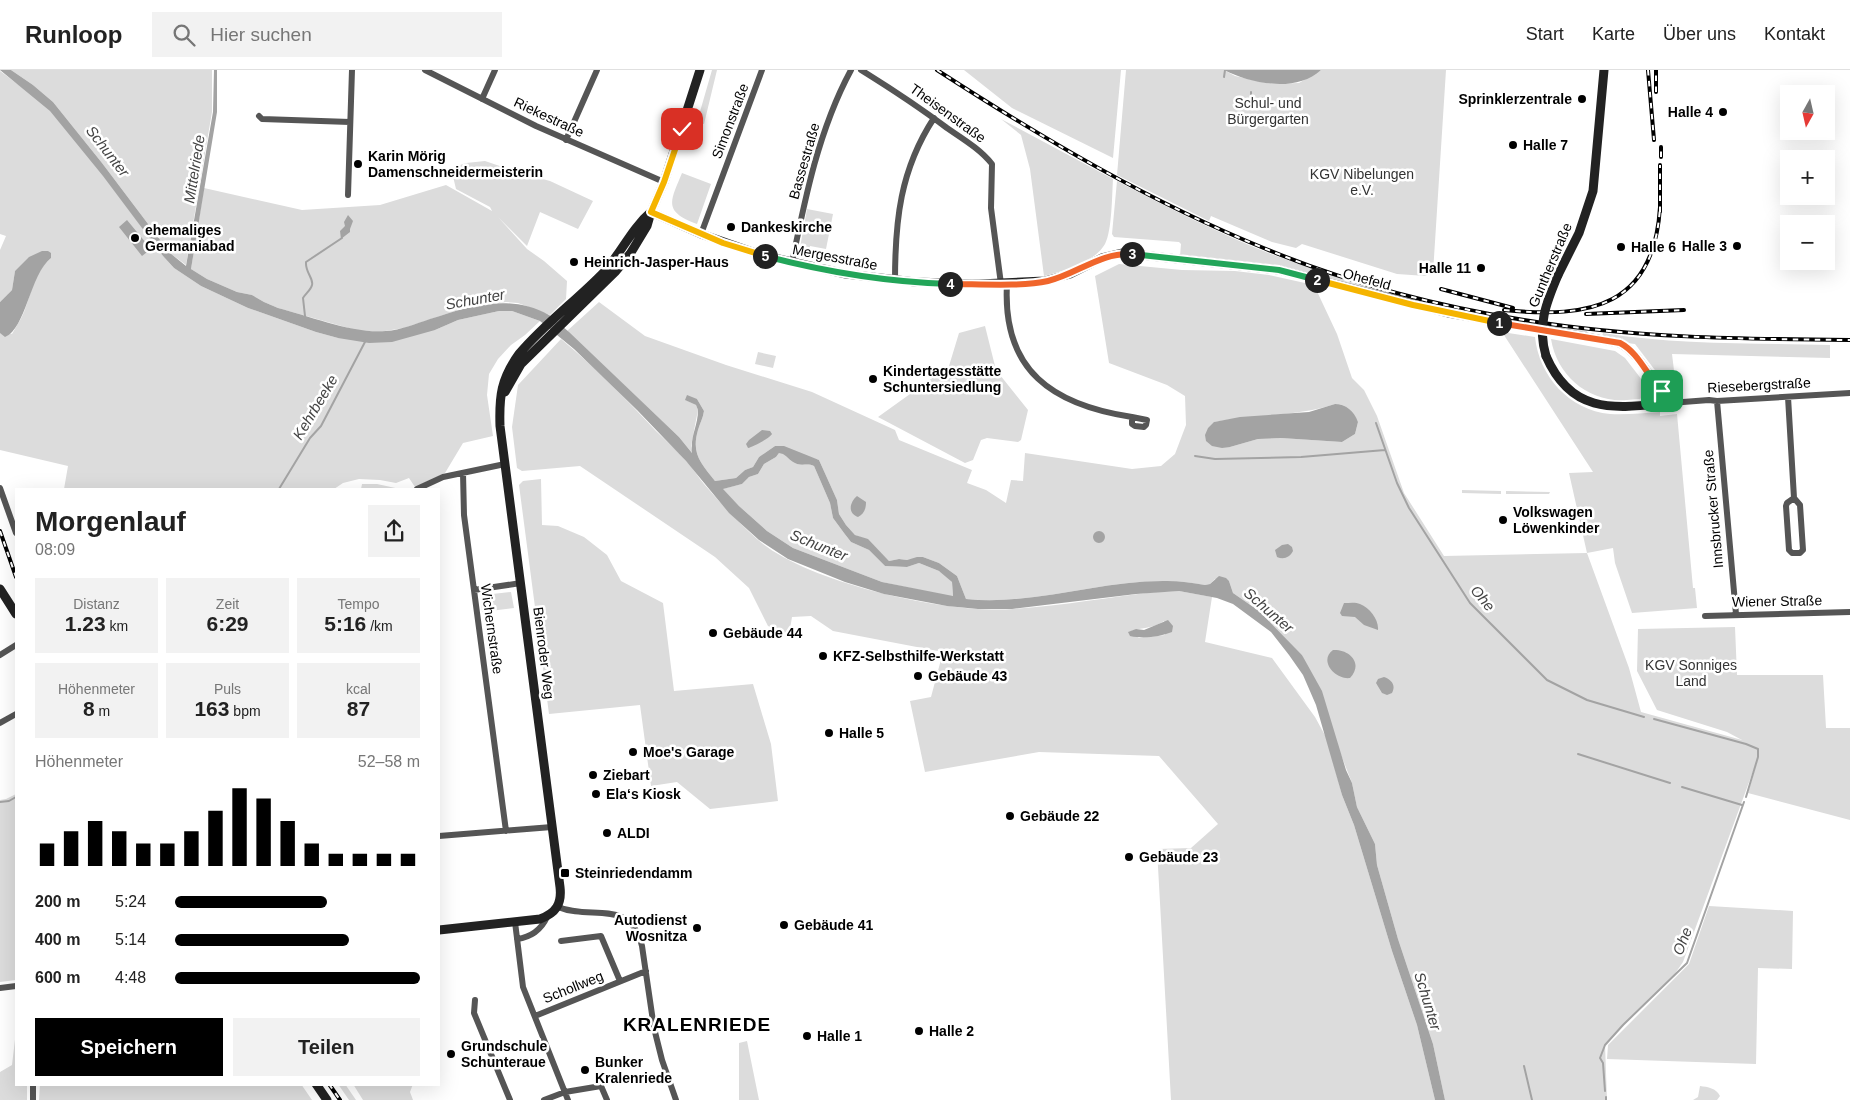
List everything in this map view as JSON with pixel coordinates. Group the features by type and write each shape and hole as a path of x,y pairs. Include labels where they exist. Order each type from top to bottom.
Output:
{"street":[{"path":"348,195 352,70"},
{"name":"Riekestraße","path":"425,70 566,140 664,182"},
{"path":"482,99 495,70"},
{"path":"566,140 597,70"},
{"name":"Bienroder Weg","path":"558,906 561,891 500,426 500,403 514,373 537,342 571,310 598,290 630,254 648,226 651,212 664,182 700,70"},
{"name":"Simonstraße","path":"701,234 762,70"},
{"name":"Bassestraße","path":"792,263 816,161 835,102 851,70"},
{"name":"Theisenstraße","path":"861,70 934,118 980,152 992,164 991,208 1004,284"},
{"name":"Guntherstraße","path":"1604,70 1593,191 1579,233 1558,275 1542,319 1542,334 1546,356 1561,381 1585,399 1605,406 1617,407 1665,404"},
{"path":"259,116 262,119 350,122"},
{"path":"895,281 897,227 906,179 916,148 934,118"},
{"name":"Mergesstraße","path":"651,212 739,248 792,263 846,274 895,281 1023,284"},
{"name":"Ohefeld","path":"1023,284 1057,278 1081,270 1102,258 1116,254 1279,270 1366,294 1448,313 1614,341 1626,346 1631,351 1657,387 1665,404"},
{"path":"1004,284 1008,318 1013,338 1020,358 1032,374 1049,388 1078,404 1102,412 1132,417"},
{"path":"1648,406 1654,400 1657,387"},
{"name":"Riesebergstraße","path":"1665,404 1850,393"},
{"path":"1788,397 1794,498 1800,505 1803,550 1800,553 1792,553 1789,550 1786,506 1787,502 1794,498"},
{"name":"Innsbrucker Straße","path":"1716,401 1736,614"},
{"path":"419,488 438,479 505,464"},
{"name":"Wichernstraße","path":"463,473 462,497 506,831"},
{"path":"0,488 15,530"},
{"path":"474,590 521,583"},
{"path":"0,589 15,612"},
{"name":"Wiener Straße","path":"1705,616 1850,612"},
{"path":"0,655 15,645"},
{"path":"0,723 15,715"},
{"path":"440,836 552,827"},
{"path":"517,939 536,933 547,917 558,906 571,911 615,913 625,919 638,936 658,1044 676,1100"},
{"path":"440,930 547,917"},
{"path":"515,922 524,988 568,1100"},
{"name":"Schollweg","path":"561,941 601,936 620,981"},
{"name":"Schollweg","path":"535,1016 646,971"},
{"path":"0,988 15,986"},
{"path":"475,1000 474,1013 510,1100"},
{"path":"33,1086 33,1100"},
{"path":"317,1086 327,1100"},
{"path":"545,1100 565,1092 601,1086 607,1100"}],"green space":[{"path":"11,70 212,70 212,112 186,265 170,253 53,102"},
{"path":"712,70 717,70 704,124 697,122"},
{"path":"964,70 1121,70 1113,158 1012,108"},
{"path":"1126,70 1224,70 1235,76 1271,84 1299,83 1321,70 1446,70 1433,273 1428,273 1426,276 1397,274 1302,244 1296,248 1272,242 1211,216 1209,221 1117,175"},
{"path":"0,71 51,111 95,164 163,256 174,268 201,286 248,308 338,338 435,330 458,320 499,311 512,311 540,321 511,345 498,359 489,374 487,395 493,436 463,443 445,473 415,487 409,478 396,483 359,479 343,483 336,488 64,488 68,466 0,450 0,322 1,329 12,334 24,312 37,276 51,258 15,271 12,290 0,302 0,250 6,236 0,234"},
{"path":"1001,119 1113,179 1109,231 1105,244 1094,256 1069,269 1044,276 1030,169 1021,135"},
{"path":"485,161 550,181 593,201 578,229 540,212 527,246 498,217 527,249 567,281 566,299 550,315 518,303 506,302 458,310 404,328 385,331 359,331 278,308 252,295 237,292 207,279 191,269 204,188 302,210 380,205 446,185 492,211 490,207 456,189 451,168 466,163"},
{"path":"682,173 711,184 697,224 679,215 674,210 672,204 674,191"},
{"path":"1117,181 1232,237 1309,268 1387,291 1466,310 1587,331 1586,334 1441,308 1359,288 1180,256 1181,244 1179,242 1114,237 1112,234"},
{"path":"807,209 833,214 826,249 810,246 807,259 801,258 799,253"},
{"name":"KGV Sonniges Land","path":"1119,264 1182,270 1235,271 1269,275 1314,285 1337,334 1352,378 1364,390 1377,416 1404,493 1444,556 1587,553 1629,668 1641,712 1742,740 1727,732 1657,710 1637,671 1638,629 1735,627 1737,675 1823,675 1826,728 1850,728 1850,820 1748,793 1759,755 1683,962 1674,975 1605,1044 1607,1100 1445,1100 1433,1044 1398,939 1377,865 1375,844 1357,807 1352,783 1302,655 1259,611 1233,593 1229,581 1215,579 1210,584 1205,585 1172,581 1142,582 1016,599 966,599 957,576 939,563 923,557 889,561 868,540 855,535 839,514 837,500 819,460 775,446 759,457 753,467 745,470 736,478 715,481 702,463 697,452 696,438 704,411 697,399 686,400 696,405 698,410 691,446 693,454 679,437 567,331 599,302 645,336 726,365 812,392 895,430 899,440 972,470 967,483 986,490 1006,503 1011,480 1023,481 1025,453 1132,469 1161,466 1175,454 1186,425 1185,396 1167,385 1109,363 1095,276","holes":["1335,404 1343,405 1349,409 1358,422 1355,434 1342,442 1281,438 1258,439 1230,447 1214,422 1305,411"]},
{"path":"985,326 996,370 1028,410 1021,440 1018,442 987,438 981,440 973,460 965,463 878,417 949,366 959,333"},
{"path":"1502,332 1535,337 1543,365 1550,377 1559,389 1582,406 1610,414 1660,412 1660,416 1677,414 1693,588 1695,588 1697,608 1632,613 1615,563 1613,548 1587,553 1569,473 1593,472"},
{"path":"1603,333 1687,342 1830,345 1830,358 1672,354 1677,395 1664,382 1635,344 1602,336"},
{"path":"561,339 622,395 679,453 717,499 757,539 780,555 843,582 916,601 985,609 1031,608 1156,592 1179,591 1212,597 1205,642 1272,658 1315,717 1327,739 1342,795 1354,825 1392,951 1417,1025 1435,1100 1171,1100 1157,849 1191,848 1218,824 1159,756 1039,752 925,772 910,701 931,697 943,652 833,631 811,616 792,617 789,635 768,626 749,588 715,557 580,466 522,471 517,468 512,427 518,385","holes":["1164,621 1165,635 1139,638 1129,632"]},
{"path":"1551,339 1615,351 1625,358 1649,389 1649,394 1639,399 1613,400 1588,392 1577,384 1560,365"},
{"path":"758,352 776,356 773,368 755,364"},
{"path":"779,453 783,453 797,464 814,466 830,503 833,518 851,542 869,550 885,566 907,567 919,563 939,571 952,582 953,597 882,582 793,548 767,531 722,489 742,484 749,477 758,474 764,464"},
{"path":"541,479 542,525 558,526 584,537 607,555 621,581 663,603 674,691 753,684 771,744 778,801 710,809 677,782 651,786 640,705 549,714 519,485 523,481"},
{"path":"362,484 377,484 395,488 361,488"},
{"path":"1462,490 1501,491 1501,494 1462,493"},
{"path":"1506,491 1550,492 1549,494 1506,494"},
{"path":"511,592 514,608 482,612 481,600 484,595"},
{"path":"15,794 15,980 0,982 0,800"},
{"path":"1709,906 1793,911 1792,969 1758,968 1756,1064 1607,1059 1608,1045 1689,964"},
{"path":"15,1040 15,1086 27,1086 27,1100 0,1100 0,1072 12,1065"},
{"path":"747,1041 759,1100 739,1100 739,1043"},
{"path":"40,1086 302,1086 312,1100 39,1100"},
{"path":"339,1086 346,1086 356,1100 349,1100"},
{"path":"354,1086 412,1086 410,1092 413,1100 363,1100"},
{"path":"1700,1086 1709,1087 1720,1096 1717,1100 1693,1100 1698,1097"}],"shaded area":[{"path":"0,70 11,70 53,102 170,253 186,266 213,112 214,70 217,70 217,112 191,269 207,279 237,292 252,295 278,308 360,330 386,331 397,329 460,310 489,304 504,303 534,308 549,315 559,323 679,437 692,453 692,441 698,410 696,405 685,400 687,395 697,399 704,411 696,438 697,452 702,463 715,481 736,478 745,470 753,467 759,457 775,446 784,446 819,460 837,500 839,514 855,535 868,539 889,561 923,557 939,563 957,576 966,599 1016,599 1142,582 1172,581 1205,585 1210,584 1219,576 1226,578 1233,593 1259,611 1302,655 1322,691 1346,770 1352,783 1357,807 1375,844 1377,865 1398,939 1433,1044 1445,1100 1435,1100 1417,1025 1392,951 1354,825 1342,795 1316,705 1303,675 1271,632 1233,604 1217,598 1179,591 1136,594 1012,609 978,609 947,606 884,594 845,582 788,559 759,540 729,513 686,461 637,410 574,349 540,321 512,311 499,311 458,320 435,330 392,342 369,343 316,332 248,308 201,286 174,268 50,111","holes":["779,453 797,464 814,466 830,503 833,518 851,542 869,550 885,566 907,567 919,563 939,571 952,582 953,596 882,582 793,548 767,531 723,489 742,484 749,477 758,474 764,464"]},
{"path":"1224,70 1321,70 1299,82 1274,84 1247,79"},
{"path":"348,215 353,221 350,232 341,239 340,231 345,226 344,222"},
{"name":"ehemaliges Germaniabad","path":"127,220 151,249 142,256 119,227"},
{"path":"42,251 51,253 51,258 38,276 18,324 5,337 0,333 0,302 12,290 15,271 29,257"},
{"path":"1335,404 1343,405 1349,409 1358,422 1355,434 1342,442 1281,438 1258,439 1222,448 1212,446 1206,441 1205,435 1208,428 1214,422 1240,417 1309,412"},
{"path":"762,430 770,431 772,434 748,448 746,444 749,440"},
{"path":"857,496 866,502 864,511 858,517 851,510 853,501"},
{"path":"1097,531 1101,531 1105,537 1101,543 1097,543 1093,539 1093,535"},
{"path":"1288,544 1292,547 1292,553 1284,558 1277,557 1275,550 1282,545"},
{"path":"1344,603 1358,603 1367,608 1375,618 1378,630 1364,625 1355,617 1342,616 1340,613"},
{"path":"1168,620 1173,626 1172,632 1167,634 1141,637 1130,636 1128,632 1136,629 1144,630"},
{"path":"1333,650 1349,654 1353,658 1356,667 1350,678 1339,676 1331,669 1327,659"},
{"path":"1384,677 1391,681 1393,685 1392,693 1387,695 1382,693 1376,683 1378,679"}],"waterway":[{"path":"1224,77 1225,70"},
{"path":"1251,92 1251,104"},
{"path":"305,316 303,298 312,285 306,262 342,238"},
{"name":"Kehrbeeke","path":"280,488 310,438 321,426 366,340"},
{"name":"Ohe","path":"1376,423 1397,483 1409,508 1470,603 1547,680 1587,700 1644,717"},
{"path":"1195,456 1215,459 1301,457 1385,450"},
{"name":"Ohe","path":"1654,719 1758,749 1758,757 1746,797"},
{"path":"1578,754 1670,783"},
{"path":"1682,787 1742,805"},
{"name":"Kehrbeeke","path":"0,802 9,801 15,798"},
{"name":"Ohe","path":"1605,1091 1603,1063 1600,1058 1605,1045 1687,963 1744,802"},
{"path":"1524,1066 1532,1100"}],"railway":[{"path":"937,70 1057,144 1180,211 1266,249 1361,283 1459,308 1524,320 1605,331 1768,339 1850,340"},
{"path":"1648,70 1654,140"},
{"path":"1656,70 1656,92"},
{"path":"1661,147 1661,157"},
{"path":"1660,165 1660,212"},
{"path":"1504,310 1564,312 1590,307 1612,299 1631,285 1645,266 1655,240 1660,207"},
{"path":"1441,289 1513,308"},
{"path":"1586,314 1684,310"},
{"path":"0,531 15,574"},
{"path":"330,1086 340,1100"}],"place":[{"name":"Sprinklerzentrale","path":"1582,99"},
{"name":"Halle 4","path":"1723,112"},
{"name":"Halle 7","path":"1513,145"},
{"name":"Karin Mörig Damenschneidermeisterin","path":"358,164"},
{"name":"Dankeskirche","path":"731,227"},
{"name":"ehemaliges Germaniabad","path":"135,238"},
{"name":"Halle 3","path":"1737,246"},
{"name":"Halle 6","path":"1621,247"},
{"name":"Heinrich-Jasper-Haus","path":"574,262"},
{"name":"Halle 11","path":"1481,268"},
{"name":"Kindertagesstätte Schuntersiedlung","path":"873,379"},
{"name":"Volkswagen Löwenkinder","path":"1503,520"},
{"name":"Gebäude 44","path":"713,633"},
{"name":"KFZ-Selbsthilfe-Werkstatt","path":"823,656"},
{"name":"Gebäude 43","path":"918,676"},
{"name":"Halle 5","path":"829,733"},
{"name":"Moe's Garage","path":"633,752"},
{"name":"Ziebart","path":"593,775"},
{"name":"Ela‘s Kiosk","path":"596,794"},
{"name":"Gebäude 22","path":"1010,816"},
{"name":"ALDI","path":"607,833"},
{"name":"Gebäude 23","path":"1129,857"},
{"name":"Steinriedendamm","path":"565,873"},
{"name":"Gebäude 41","path":"784,925"},
{"name":"Autodienst Wosnitza","path":"697,928"},
{"name":"Halle 2","path":"919,1031"},
{"name":"Halle 1","path":"807,1036"},
{"name":"Grundschule Schunteraue","path":"451,1054"},
{"name":"Bunker Kralenriede","path":"585,1070"}],"district":[{"name":"KRALENRIEDE","path":"697,1024"}],"route":[{"path":"682,129 664,182 651,212 701,234 761,255 870,278 953,284 1023,284 1046,281 1081,270 1110,255 1123,253 1279,270 1366,294 1448,313 1531,329 1614,341 1626,346 1631,351 1657,387 1662,391"}],"park label":[{"name":"Schul- und Bürgergarten","path":"1268,112"},
{"name":"KGV Nibelungen e.V.","path":"1362,182"}],"water label":[{"name":"Schunter","path":"108,151"},
{"name":"Mittelriede","path":"194,169"},
{"name":"Schunter","path":"475,299"},
{"name":"Schunter","path":"819,545"},
{"name":"Schunter","path":"1269,610"},
{"name":"Schunter","path":"1428,1001"}]}
